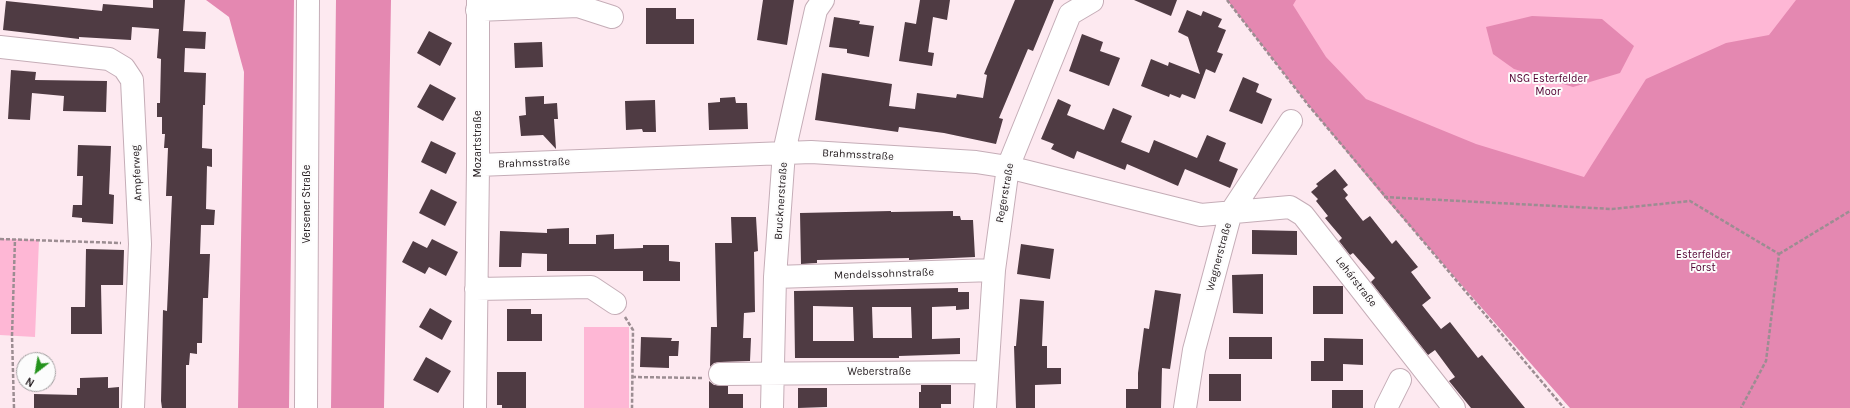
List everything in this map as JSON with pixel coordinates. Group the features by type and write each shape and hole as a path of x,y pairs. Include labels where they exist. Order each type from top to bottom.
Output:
{"street":[{"name":"Versener Straße","path":"306,408 308,0"},
{"name":"Brucknerstraße","path":"772,408 775,277 784,152 816,10 823,0"},
{"name":"Regerstraße","path":"985,408 986,372 994,270 1008,167 1070,14 1092,1"},
{"path":"477,5 578,6 612,16"},
{"name":"Mozartstraße","path":"475,408 478,165 477,5"},
{"name":"Ampferweg","path":"0,48 109,59 124,68 132,80 140,244 133,408"},
{"name":"Wagnerstraße","path":"1185,408 1194,350 1231,212 1291,121"},
{"name":"Brahmsstraße","path":"478,165 784,152 811,152 976,162 1008,167 1201,215 1231,212"},
{"name":"Lehárstraße","path":"1231,212 1290,207 1302,216 1454,408"},
{"name":"Mendelssohnstraße","path":"775,277 994,270"},
{"path":"476,289 590,287 615,303"},
{"name":"Weberstraße","path":"720,374 986,372"},
{"path":"1386,408 1400,380"}],"path":[{"path":"1227,0 1308,106 1564,408"},
{"path":"1384,197 1612,209 1690,201 1779,254"},
{"path":"1779,254 1850,211"},
{"path":"0,239 140,244"},
{"path":"14,408 12,336 15,239"},
{"path":"1741,408 1766,360 1779,254"},
{"path":"615,303 633,330 632,408"},
{"path":"632,377 713,378 720,374"}],"green space":[{"path":"206,0 294,0 289,408 238,408 244,72 229,17"},
{"path":"336,0 391,0 384,408 331,408"},
{"name":"Esterfelder Forst","path":"1227,0 1296,0 1293,5 1326,57 1366,99 1476,144 1584,177 1646,79 1726,43 1769,35 1796,0 1850,0 1850,408 1570,408 1384,197 1309,106"},
{"name":"NSG Esterfelder Moor","path":"1263,0 1850,0 1586,187 1342,111"},
{"path":"1532,16 1602,19 1634,46 1620,73 1573,87 1514,69 1493,54 1486,27"},
{"path":"0,239 39,240 35,337 0,335"},
{"path":"584,327 629,327 629,408 584,408"}],"building":[{"path":"153,0 185,0 183,31 206,32 205,49 185,48 184,72 206,73 205,105 203,105 202,148 212,149 212,167 207,166 206,209 215,210 214,225 201,225 200,254 210,254 208,298 203,298 202,343 197,343 197,354 190,353 189,365 186,365 186,408 162,408 161,401 163,310 167,311 172,196 166,196 168,148 164,148 165,134 162,134 162,117 157,117 157,103 160,103 161,59 157,58 159,29 132,27 131,40 79,37 79,39 3,30 6,1 102,11 103,4 153,8"},
{"path":"763,0 794,0 787,45 757,40"},
{"path":"920,0 950,0 947,20 933,17 928,52 934,53 932,66 899,61 905,22 916,24"},
{"path":"1015,0 1054,0 1033,51 1028,49 999,118 1003,119 996,144 944,133 899,127 898,132 815,120 822,73 892,84 889,106 915,109 917,93 956,98 957,94 983,98 987,75 984,74"},
{"path":"1134,0 1177,0 1171,16"},
{"path":"646,8 676,8 676,19 694,19 694,44 646,44"},
{"path":"1187,10 1201,16 1203,11 1222,19 1218,27 1226,30 1217,52 1223,54 1215,73 1206,69 1195,99 1182,94 1180,98 1170,94 1169,97 1141,86 1151,59 1168,66 1169,62 1200,74 1188,37 1178,32"},
{"path":"834,17 860,21 859,24 874,26 869,57 847,53 847,49 829,47"},
{"path":"429,31 452,43 440,66 417,53"},
{"path":"1082,34 1103,42 1100,51 1120,58 1109,86 1069,71"},
{"path":"542,42 543,67 515,68 514,43"},
{"path":"11,70 36,72 35,80 107,81 106,112 63,111 64,96 32,93 30,120 8,119"},
{"path":"1243,77 1259,84 1256,92 1272,99 1262,124 1229,111"},
{"path":"430,84 456,98 443,121 417,107"},
{"path":"544,96 544,104 557,103 558,119 554,119 556,149 543,135 521,136 519,116 526,115 525,97"},
{"path":"735,97 736,103 747,103 748,129 709,130 708,103 720,102 720,98"},
{"path":"1058,99 1071,105 1067,115 1104,130 1113,108 1132,116 1121,142 1149,153 1154,140 1197,158 1207,135 1226,143 1219,161 1238,169 1230,188 1185,169 1178,186 1127,164 1125,170 1077,151 1074,159 1051,149 1054,144 1041,139"},
{"path":"655,100 656,132 643,132 642,129 626,130 625,101"},
{"path":"431,141 456,153 446,174 421,162"},
{"path":"78,145 111,146 109,194 114,195 113,224 82,222 82,218 72,217 73,205 82,205 83,176 77,176"},
{"path":"1335,169 1348,185 1343,189 1348,195 1345,198 1363,221 1370,216 1392,244 1396,240 1418,267 1411,272 1431,298 1422,305 1441,329 1450,322 1478,358 1482,355 1525,408 1471,408 1449,381 1455,377 1435,350 1428,355 1371,282 1375,278 1353,253 1350,255 1339,241 1342,238 1325,218 1328,216 1316,201 1318,199 1311,192 1318,186 1316,184"},
{"path":"431,189 457,202 445,226 419,213"},
{"path":"953,211 953,216 960,216 961,220 973,220 975,257 909,260 909,258 817,260 817,263 801,264 800,213"},
{"path":"731,217 756,217 758,251 754,252 755,312 744,313 743,338 751,338 750,361 720,362 714,363 710,367 711,327 717,327 715,243 732,243"},
{"path":"569,228 569,244 596,244 596,235 614,234 614,249 643,248 643,245 669,245 669,261 680,262 680,281 643,281 643,271 547,271 547,254 522,253 521,267 499,267 500,231 547,233 547,229"},
{"path":"1252,230 1297,231 1297,255 1252,254"},
{"path":"432,239 458,252 446,276 429,267 425,274 402,262 413,241 427,248"},
{"path":"1021,244 1054,249 1050,279 1017,274"},
{"path":"86,249 124,250 123,285 101,285 102,334 71,334 71,307 85,307"},
{"path":"1263,274 1263,314 1233,313 1232,275"},
{"path":"1313,286 1343,286 1343,314 1313,314"},
{"path":"958,288 958,292 969,292 969,309 956,310 956,306 932,307 932,339 960,338 960,354 899,356 899,358 795,358 794,291","holes":["813,306 853,307 854,341 813,341","872,307 911,307 912,338 873,338"]},
{"path":"1155,290 1181,294 1170,369 1162,368 1161,408 1126,408 1126,389 1138,389 1138,373 1144,328 1149,329"},
{"path":"1020,299 1044,301 1042,346 1047,346 1047,368 1061,368 1061,384 1035,385 1035,408 1016,408 1014,346 1016,346"},
{"path":"430,308 452,321 442,340 419,327"},
{"path":"507,309 531,309 531,314 542,314 542,341 507,341"},
{"path":"641,337 672,338 671,341 679,341 678,356 669,356 669,368 640,367"},
{"path":"1229,337 1272,337 1272,359 1229,359"},
{"path":"1324,338 1363,339 1363,365 1343,364 1343,381 1311,381 1311,361 1324,361"},
{"path":"426,357 451,371 438,393 413,380"},
{"path":"497,372 526,372 526,408 502,408 502,405 497,405"},
{"path":"1209,374 1241,374 1241,401 1209,401"},
{"path":"108,377 108,388 119,387 119,408 34,408 34,394 77,395 77,388 80,388 80,378"},
{"path":"709,381 714,385 728,386 728,394 743,394 743,408 709,408"},
{"path":"921,385 951,385 951,404 941,404 941,408 919,408 919,392 921,392"},
{"path":"798,388 827,388 827,407 798,408"},
{"path":"1332,390 1363,390 1363,408 1332,408"}]}
